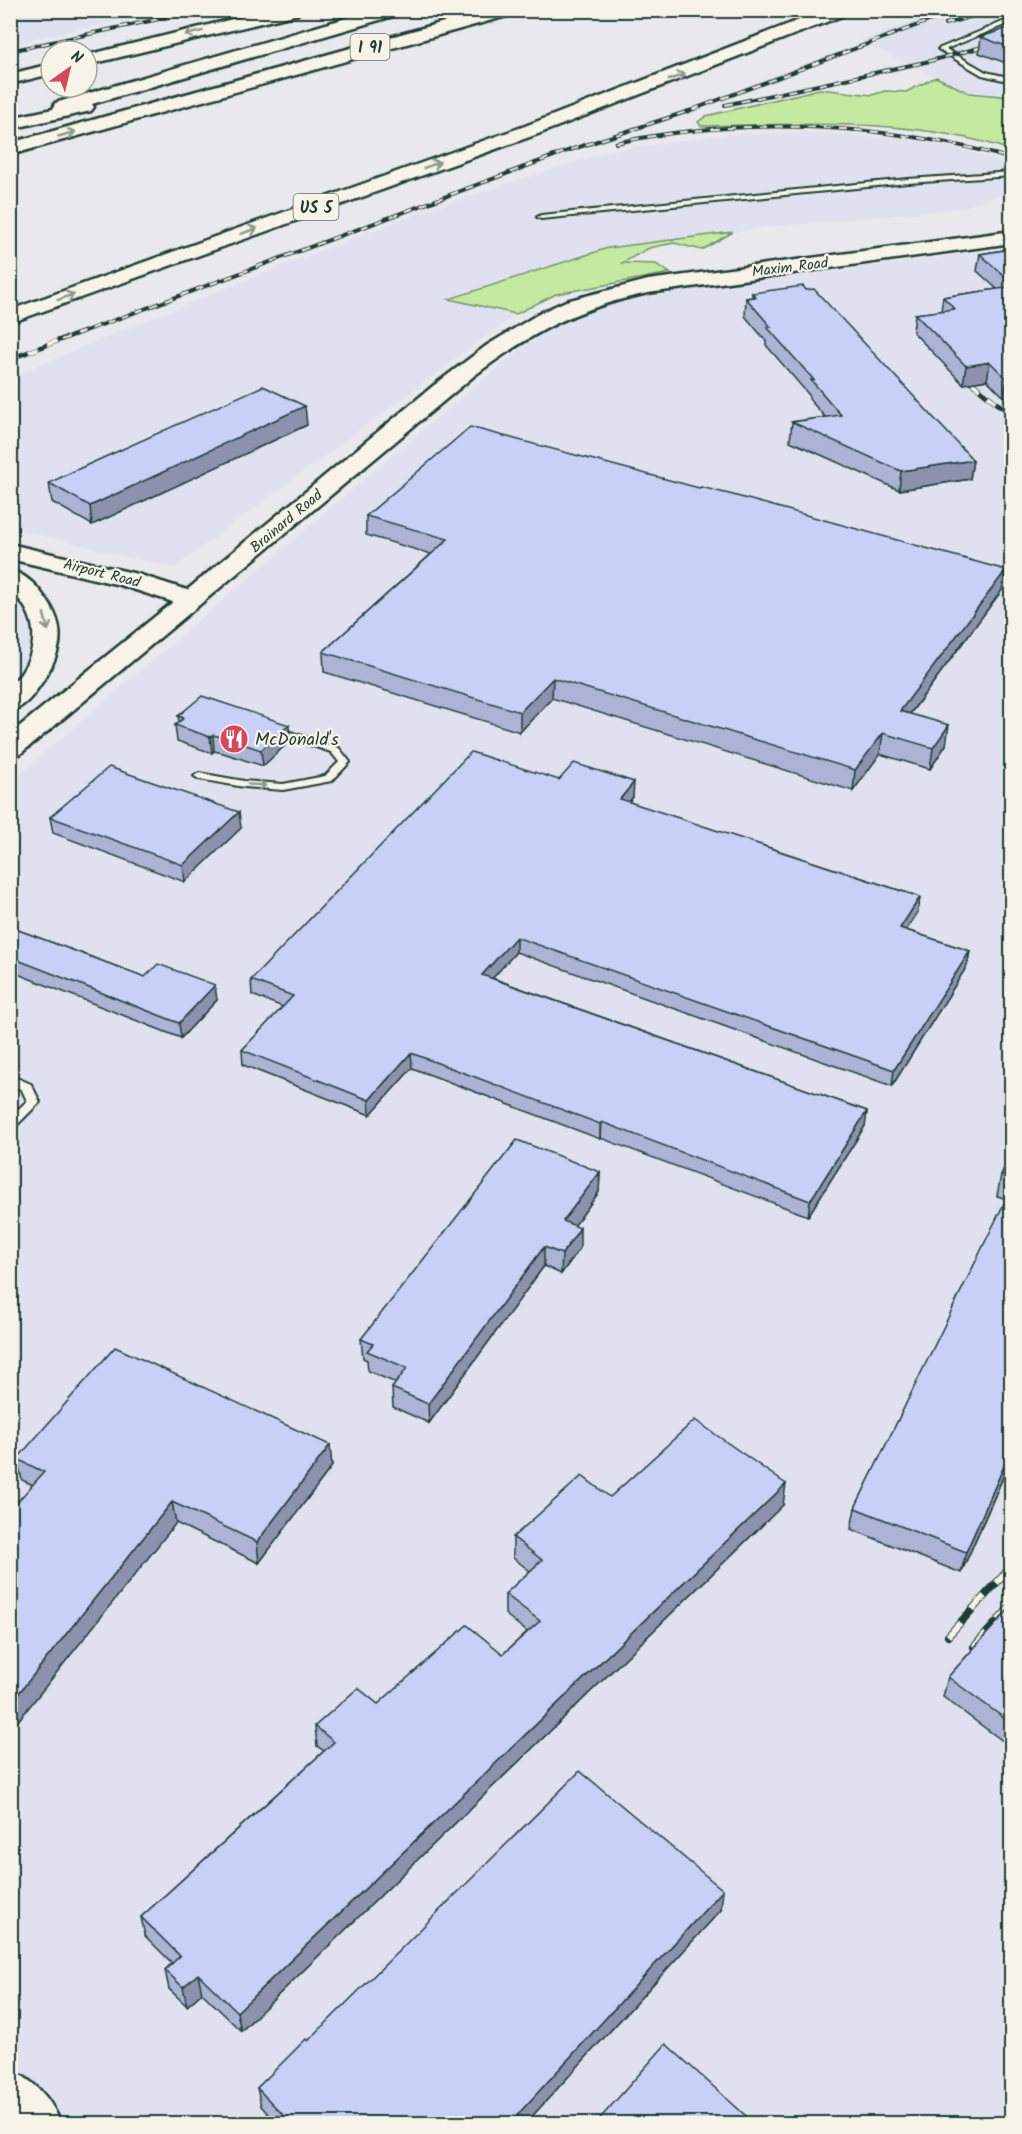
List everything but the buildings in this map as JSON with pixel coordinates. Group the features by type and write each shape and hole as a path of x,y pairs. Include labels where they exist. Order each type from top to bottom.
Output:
{"main road":[{"path":"99,57 292,10"},
{"name":"I 91","path":"10,123 394,10"},
{"path":"232,87 302,57 472,10"},
{"name":"I 91","path":"10,150 508,10"},
{"path":"724,38 796,10"},
{"name":"US 5","path":"10,317 699,69 842,10"},
{"path":"10,123 102,102 415,13"},
{"path":"10,79 39,72"},
{"name":"Maxim Road","path":"571,307 618,292 685,280 1011,237"},
{"path":"10,297 166,241"},
{"name":"Brainard Road","path":"10,748 495,351 533,326 571,307"},
{"name":"Airport Road","path":"10,551 128,579 192,600"},
{"path":"10,578 39,604 47,622 48,635 46,650 37,672 10,703"},
{"path":"10,2094 38,2124"}],"lane":[{"path":"1011,20 941,49 969,66 1003,81 1011,80"},
{"path":"541,217 908,181 1011,174"},
{"path":"200,776 244,784 283,787 328,779 345,762 335,750 260,725"},
{"path":"10,1079 27,1087 34,1102 10,1125"}],"shaded area":[{"path":"11,10 167,10 167,11 11,43"},
{"path":"944,11 1011,11 1011,97 969,93 860,41"},
{"path":"802,132 913,139 975,153 1011,166 1011,191 962,208 772,227 608,248 451,299 516,314 174,568 11,528 11,377 204,297 412,215 609,151 721,135"},
{"path":"1011,248 1011,2123 11,2123 10,782 409,441 529,342 552,327 597,308 643,297"},
{"path":"10,595 25,609 37,638 25,669 11,685"}],"green space":[{"path":"936,77 969,93 1011,97 1011,150 973,139 896,127 818,124 701,126 698,122 706,116 820,89 872,95 885,91 906,92"},
{"path":"733,232 702,250 674,243 649,248 622,263 656,264 670,273 556,294 516,314 449,299 608,248"}],"railway":[{"path":"10,51 201,10"},
{"path":"61,340 570,150 689,111 958,10"},
{"path":"945,24 994,10"},
{"path":"725,105 930,61 1012,39"},
{"path":"616,143 664,134 713,129 815,127 916,138 1012,159"},
{"path":"10,359 65,338"},
{"path":"972,383 1012,415"},
{"path":"948,1636 1012,1566"},
{"path":"974,1647 1012,1605"}],"place":[{"name":"McDonald's","path":"234,739"}]}
